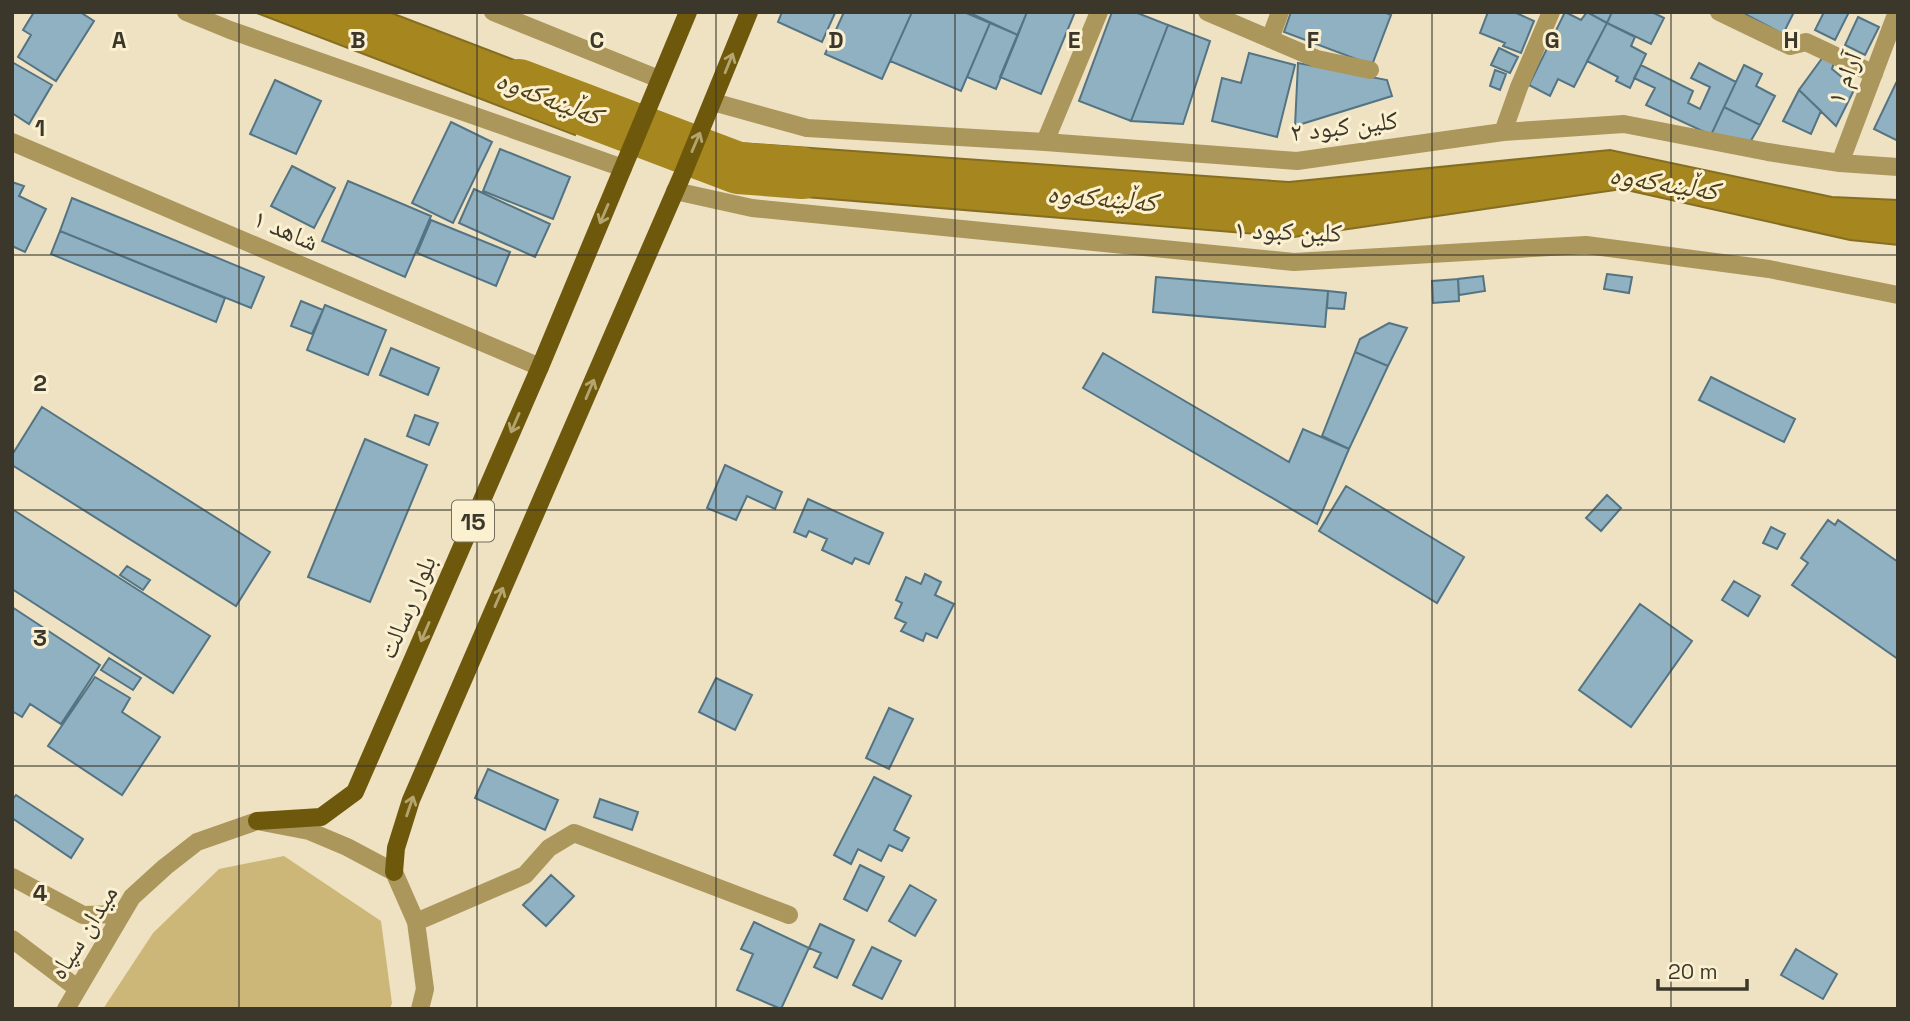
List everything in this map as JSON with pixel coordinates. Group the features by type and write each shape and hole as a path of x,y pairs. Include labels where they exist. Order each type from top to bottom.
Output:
{"main road":[{"name":"15","path":"656,86 688,12"},
{"name":"15","path":"394,872 396,848 411,800 684,171 749,12"},
{"name":"بلوار رسالت","path":"257,821 321,817 355,792 540,367 656,86"}],"street":[{"path":"186,12 230,30 623,168"},
{"path":"494,12 517,17 656,86"},
{"path":"1045,142 1099,12"},
{"path":"1207,12 1317,59 1370,70"},
{"path":"1270,39 1280,12"},
{"path":"1503,132 1551,12"},
{"path":"1719,12 1790,46 1806,42 1874,74"},
{"name":"آرام ۱","path":"1840,163 1897,12"},
{"name":"کلین کبود ۲","path":"710,107 807,128 1045,142 1297,162 1503,132 1624,124 1768,152 1840,163 1898,167"},
{"name":"شاهد ۱","path":"12,142 540,367"},
{"name":"کلین کبود ۱","path":"675,191 752,208 1294,262 1586,245 1769,269 1898,295"},
{"path":"257,821 309,831 394,872 416,922 425,989 420,1009"},
{"name":"میدان سپاه","path":"66,1009 132,897 197,842 257,821"},
{"path":"416,922 525,876 549,848 574,833 789,915"},
{"path":"12,877 83,915 122,914"},
{"path":"12,939 77,988"}],"shaded area":[{"path":"284,856 381,921 392,1003 390,1009 103,1009 153,933 219,869"}],"water":[{"path":"254,12 389,12 595,91 575,135"},
{"path":"740,143 1289,182 1610,150 1832,197 1898,200 1898,245 1850,240 1622,189 1294,237 745,192 725,184"}],"building":[{"path":"34,12 80,12 94,21 56,81 18,57 31,35 23,30"},
{"path":"782,12 835,13 822,42 778,22"},
{"path":"844,12 912,12 882,79 825,54"},
{"path":"912,12 964,12 990,23 961,91 890,61"},
{"path":"1027,12 1018,35 972,14"},
{"path":"1027,12 1075,12 1041,94 1000,77"},
{"path":"1112,12 1135,12 1168,25 1131,121 1079,101"},
{"path":"1291,12 1384,12 1391,15 1372,65 1284,32"},
{"path":"1488,12 1514,12 1534,21 1521,53 1480,33"},
{"path":"1565,12 1581,20 1587,12 1607,23 1574,87 1558,79 1550,96 1529,85"},
{"path":"1587,12 1612,12 1607,23"},
{"path":"1612,12 1652,12 1664,18 1651,44 1607,23"},
{"path":"1741,12 1794,12 1783,34"},
{"path":"1824,12 1849,12 1835,40 1815,30"},
{"path":"1858,17 1879,27 1865,55 1845,45"},
{"path":"990,23 1018,35 996,89 967,77"},
{"path":"1607,23 1635,37 1631,46 1646,54 1630,88 1616,81 1618,77 1587,61"},
{"path":"1168,25 1210,41 1183,124 1131,121"},
{"path":"1499,48 1518,57 1510,73 1491,65"},
{"path":"1249,53 1295,65 1277,137 1212,121 1222,78 1241,83"},
{"path":"1823,57 1834,63 1832,69 1855,88 1836,126 1799,90"},
{"path":"12,62 52,85 29,124 12,113"},
{"path":"1298,63 1387,80 1392,96 1295,126"},
{"path":"1699,63 1736,82 1711,135 1646,105 1655,88 1634,78 1641,65 1693,91 1688,103 1700,109 1710,87 1691,78"},
{"path":"1744,65 1762,74 1756,86 1775,96 1760,125 1724,107"},
{"path":"1495,70 1506,74 1500,90 1490,86"},
{"path":"275,80 321,101 296,154 250,134"},
{"path":"1896,83 1898,84 1898,141 1874,129"},
{"path":"1799,90 1821,111 1811,134 1783,121"},
{"path":"1724,107 1760,125 1749,144 1711,135"},
{"path":"451,122 492,142 453,223 412,203"},
{"path":"500,149 570,177 553,219 483,191"},
{"path":"292,166 335,188 314,228 271,206"},
{"path":"348,181 431,216 405,277 322,241"},
{"path":"12,182 24,186 19,196 46,209 25,252 12,246"},
{"path":"474,189 550,224 535,257 459,223"},
{"path":"72,198 264,277 251,308 60,231"},
{"path":"431,220 510,252 496,286 417,253"},
{"path":"60,231 225,298 216,322 51,254"},
{"path":"1607,274 1632,277 1629,293 1604,289"},
{"path":"1483,276 1485,291 1459,295 1458,279"},
{"path":"1156,277 1328,291 1325,327 1153,312"},
{"path":"1458,279 1459,301 1433,303 1432,281"},
{"path":"1328,291 1346,293 1344,309 1327,308"},
{"path":"301,301 323,310 312,334 291,326"},
{"path":"325,305 386,330 368,375 307,350"},
{"path":"1389,323 1407,328 1388,366 1355,352 1360,339"},
{"path":"391,348 439,368 428,395 380,375"},
{"path":"1355,352 1388,366 1349,449 1322,436"},
{"path":"1103,353 1289,462 1303,429 1349,449 1317,524 1083,388"},
{"path":"1711,377 1795,419 1784,442 1699,400"},
{"path":"42,407 270,552 236,606 12,465 12,455"},
{"path":"415,415 438,423 429,445 407,436"},
{"path":"365,439 427,465 370,602 308,577"},
{"path":"725,465 782,492 775,509 747,496 736,520 707,508"},
{"path":"1346,486 1464,557 1437,603 1319,531"},
{"path":"1607,495 1621,508 1601,531 1586,518"},
{"path":"808,499 883,533 869,564 855,558 852,564 822,550 827,539 809,531 806,537 794,532"},
{"path":"12,509 210,636 173,693 12,589"},
{"path":"1828,520 1835,525 1838,520 1898,562 1898,659 1792,585 1808,563 1801,558"},
{"path":"1771,527 1785,534 1777,549 1763,543"},
{"path":"127,566 150,580 143,590 120,575"},
{"path":"925,574 941,582 935,595 954,604 937,638 926,633 923,641 901,631 906,623 895,618 902,603 896,600 906,577 921,584"},
{"path":"1734,581 1760,596 1748,616 1722,600"},
{"path":"1640,604 1692,641 1631,727 1579,690"},
{"path":"12,607 100,665 61,724 30,704 22,717 12,711"},
{"path":"109,658 141,678 133,690 101,670"},
{"path":"95,677 130,698 122,712 160,737 122,795 48,746"},
{"path":"716,678 752,695 735,730 699,712"},
{"path":"889,708 913,719 889,769 866,758"},
{"path":"488,769 558,800 545,830 475,798"},
{"path":"874,777 911,796 894,830 909,838 902,851 889,845 881,861 858,849 851,864 834,855"},
{"path":"16,795 83,839 71,858 12,818 12,800"},
{"path":"600,799 638,812 632,830 594,817"},
{"path":"860,865 884,877 867,911 844,899"},
{"path":"551,875 574,896 546,926 523,905"},
{"path":"910,885 936,900 915,936 889,921"},
{"path":"754,922 809,948 781,1009 737,990 753,954 741,949"},
{"path":"820,924 854,940 837,978 814,967 821,953 809,948"},
{"path":"872,947 901,961 882,999 853,985"},
{"path":"1796,949 1837,974 1823,999 1781,975"}],"waterway":[{"name":"کەڵینەکەوە","path":"519,85 738,168 802,173"}]}
